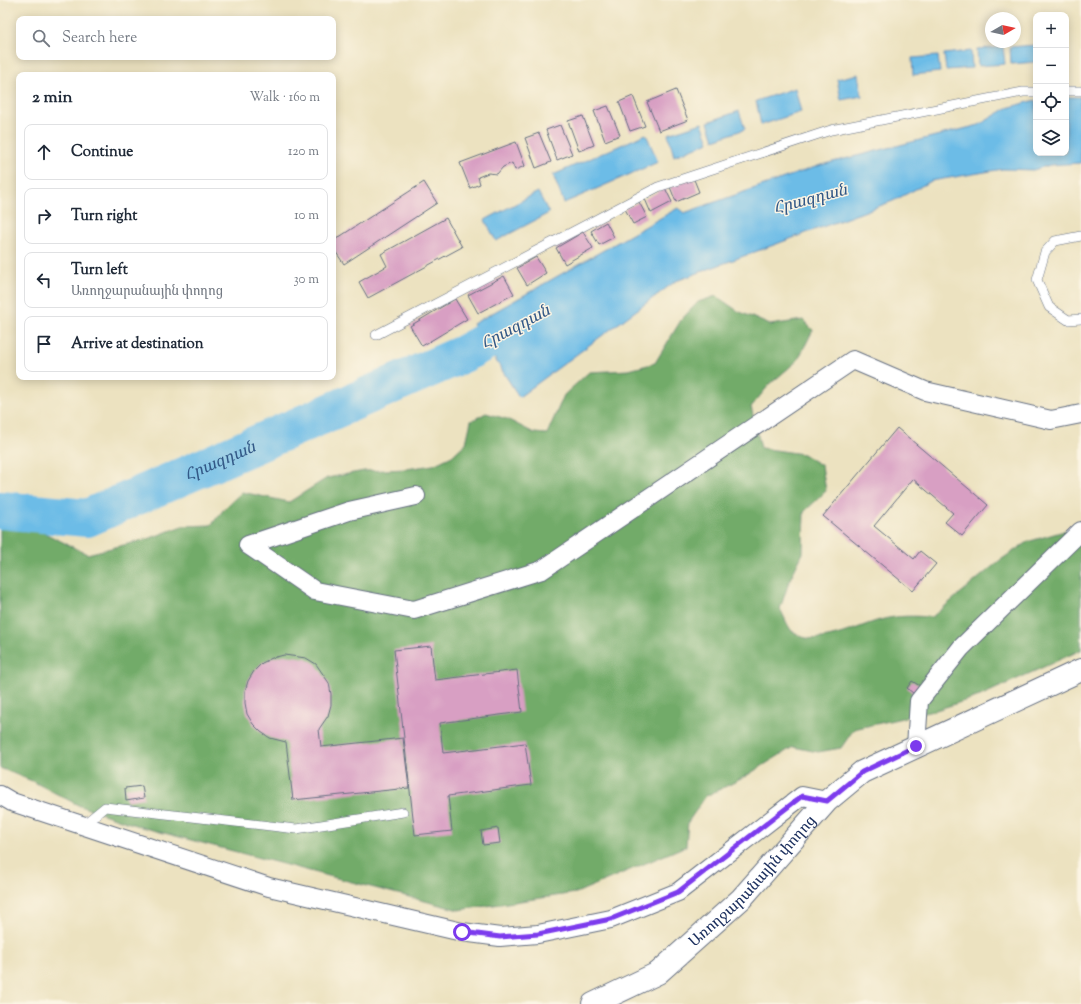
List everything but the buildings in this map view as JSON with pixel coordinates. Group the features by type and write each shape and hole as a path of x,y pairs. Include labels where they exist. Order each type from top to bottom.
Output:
{"main road":[{"name":"Առողջարանային փողոց","path":"593,1004 658,973 741,899 827,801 862,772 1081,670"}],"street":[{"path":"416,496 349,511 248,545 315,591 414,610 542,570 853,360 925,391 1051,420 1081,414"},
{"path":"916,746 919,700 961,648 1081,531"},
{"path":"0,795 12,802 269,887 462,932 500,937 538,934 611,919 678,892 802,796 827,801"}],"lane":[{"path":"1069,91 1081,90"},
{"path":"376,335 658,187 831,130 1023,92 1033,92"},
{"path":"1081,236 1055,241 1044,252 1037,280 1049,307 1068,320 1081,319"},
{"path":"83,825 105,807 296,829 403,812"}],"green space":[{"path":"716,296 738,311 770,325 803,320 813,330 798,360 769,385 751,407 761,448 803,454 822,466 826,491 804,512 803,553 790,579 780,609 792,631 801,637 811,639 823,638 886,618 906,616 932,617 999,561 1027,542 1081,526 1081,650 980,696 933,711 854,729 841,748 818,752 793,747 741,779 706,796 688,822 686,846 576,893 459,910 141,827 80,806 32,781 0,768 0,511 87,554 148,539 182,526 211,525 225,508 242,492 289,502 327,478 364,471 406,469 433,465 452,456 466,443 471,421 486,413 507,419 534,433 547,434 564,395 589,372 629,370 655,363 681,320 698,302"}],"water":[{"path":"1033,45 1033,62 1011,64 1010,48 1021,48 1021,46"},
{"path":"1003,48 1005,64 978,66 977,49"},
{"path":"971,51 972,68 946,70 944,54"},
{"path":"938,56 940,72 913,75 912,58"},
{"path":"858,74 862,96 841,100 837,79"},
{"path":"795,88 801,112 761,125 756,101"},
{"path":"1069,97 1081,97 1081,163 1050,165 1033,170 1003,169 931,181 893,201 676,281 519,397 473,324 678,208 684,213 821,165 979,125 1007,108 1033,101 1033,156 1069,156"},
{"path":"739,111 745,129 714,140 708,122"},
{"path":"702,123 709,142 674,156 668,134"},
{"path":"646,134 658,162 564,203 553,175"},
{"path":"538,192 549,213 496,241 485,220"}],"waterway":[{"name":"Հրազդան","path":"0,510 87,518 463,354 530,317"}],"route":[{"path":"462,932 500,937 538,934 611,919 678,892 802,796 827,801 862,772 916,746"}]}
